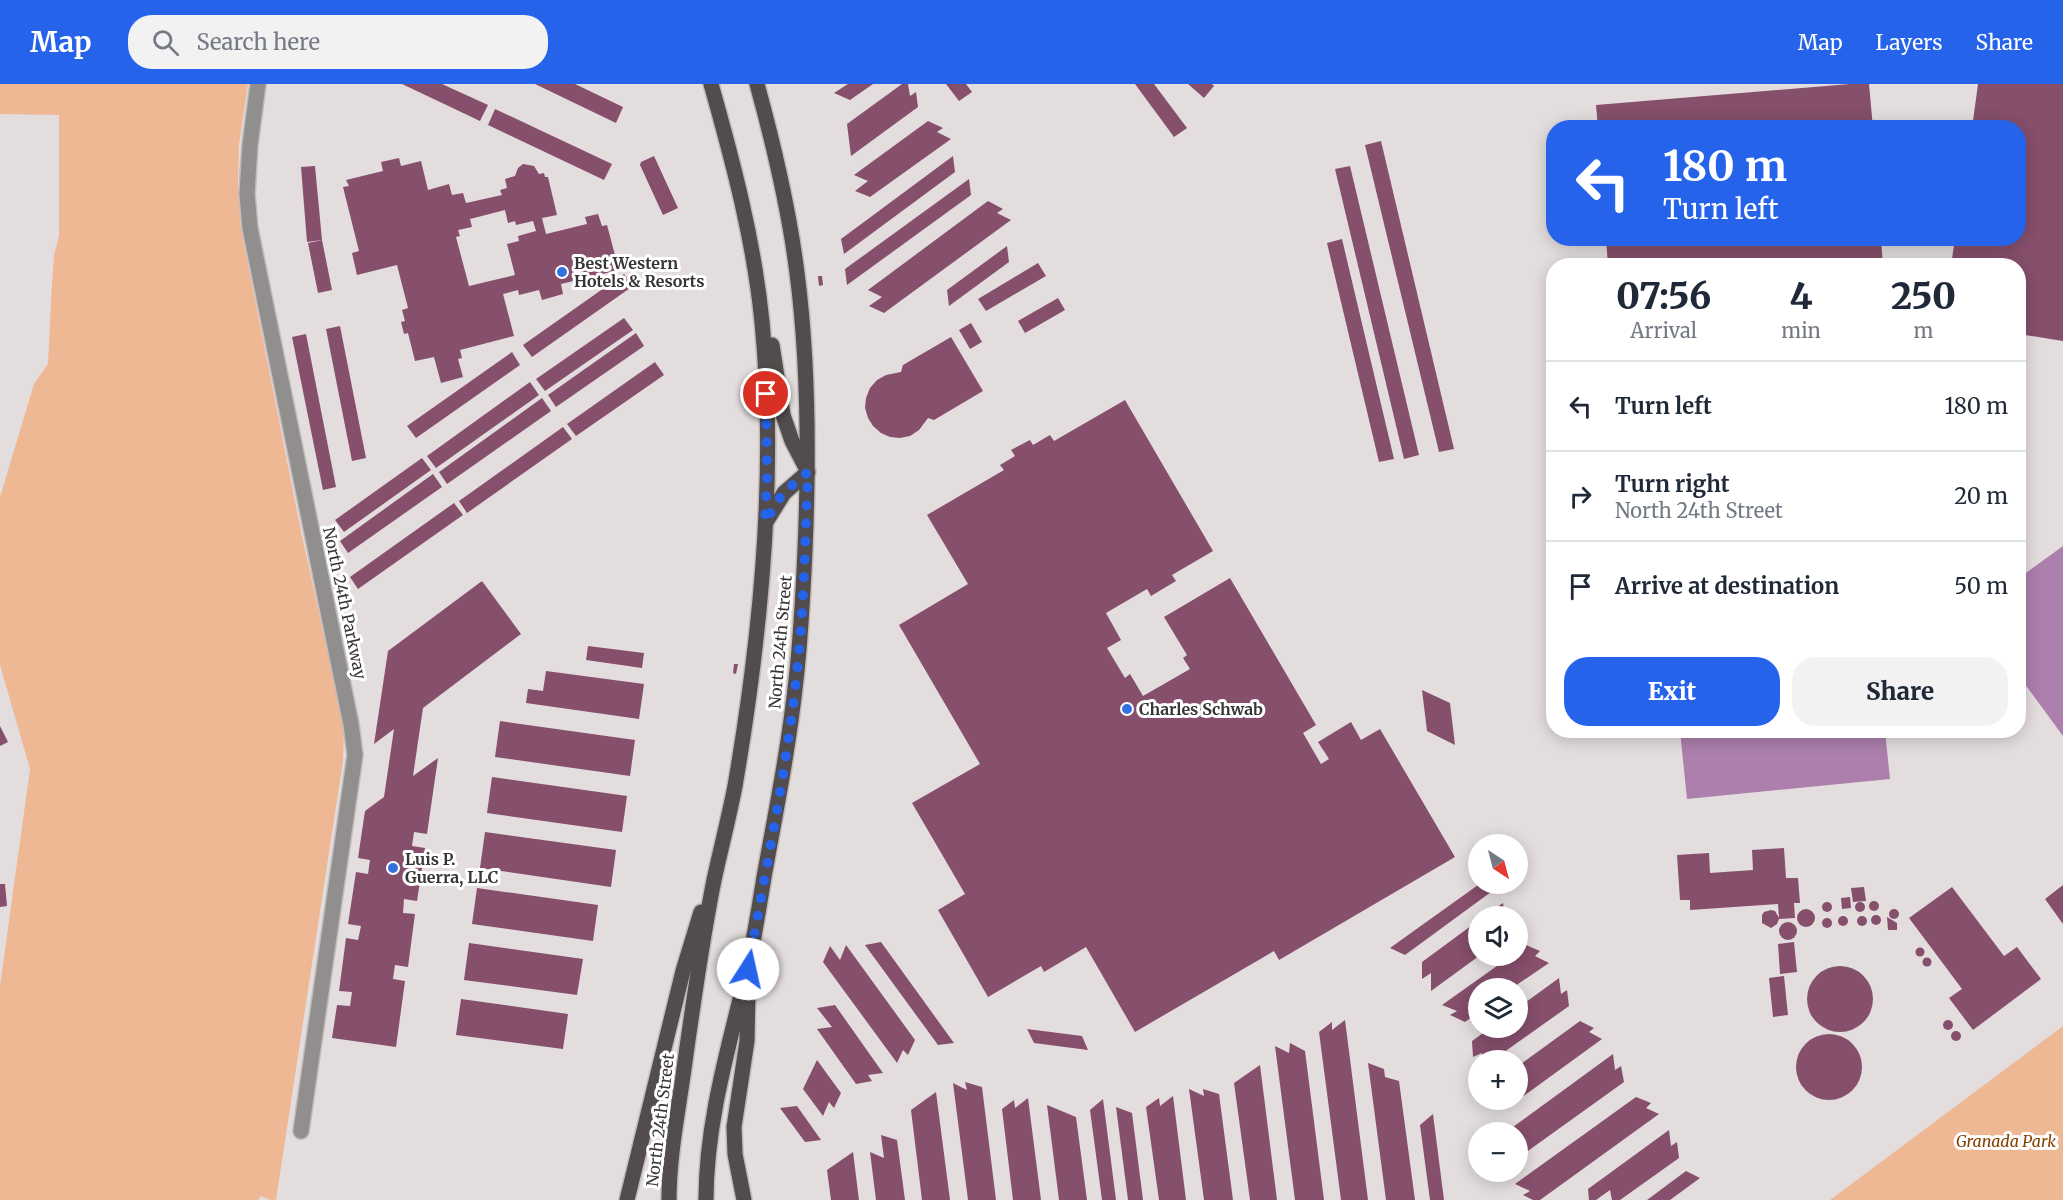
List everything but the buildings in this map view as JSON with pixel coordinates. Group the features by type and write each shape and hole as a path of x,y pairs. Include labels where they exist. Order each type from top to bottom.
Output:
{"main road":[{"name":"North 24th Street","path":"669,1200 677,1118 714,881 734,788 755,650 767,477 766,394 755,268 742,201 711,84"},
{"name":"North 24th Street","path":"706,1200 712,1127 729,1040 748,969 787,749 801,635 808,472 807,370 797,269 778,166 757,84"},
{"path":"759,299 769,326 783,415 792,441 808,472 783,493 765,522"},
{"path":"627,1200 683,971 702,908 714,881"},
{"path":"744,1200 735,1154 734,1127 747,1041 748,969"}],"street":[{"name":"North 24th Parkway","path":"258,84 247,195 250,228 351,724 355,755 301,1131"}],"green space":[{"path":"0,84 248,84 239,145 238,189 241,229 301,531 344,727 343,761 276,1200 261,1196 258,1200 0,1200 0,986 30,769 0,665 0,497 34,384 48,364 54,255 59,236 59,115 0,114"},
{"name":"Granada Park","path":"2063,1026 2063,1200 1830,1200"}],"shaded area":[{"path":"2063,546 2063,736 2026,686 2026,573"},
{"path":"1681,738 1886,738 1890,779 1687,799"}],"place":[{"name":"Best Western Hotels & Resorts","path":"562,272"},
{"name":"Charles Schwab","path":"1127,709"},
{"name":"Luis P. Guerra, LLC","path":"393,868"}],"route":[{"path":"748,969 787,749 796,683 801,635 808,472 783,493 765,522 766,394"}]}
